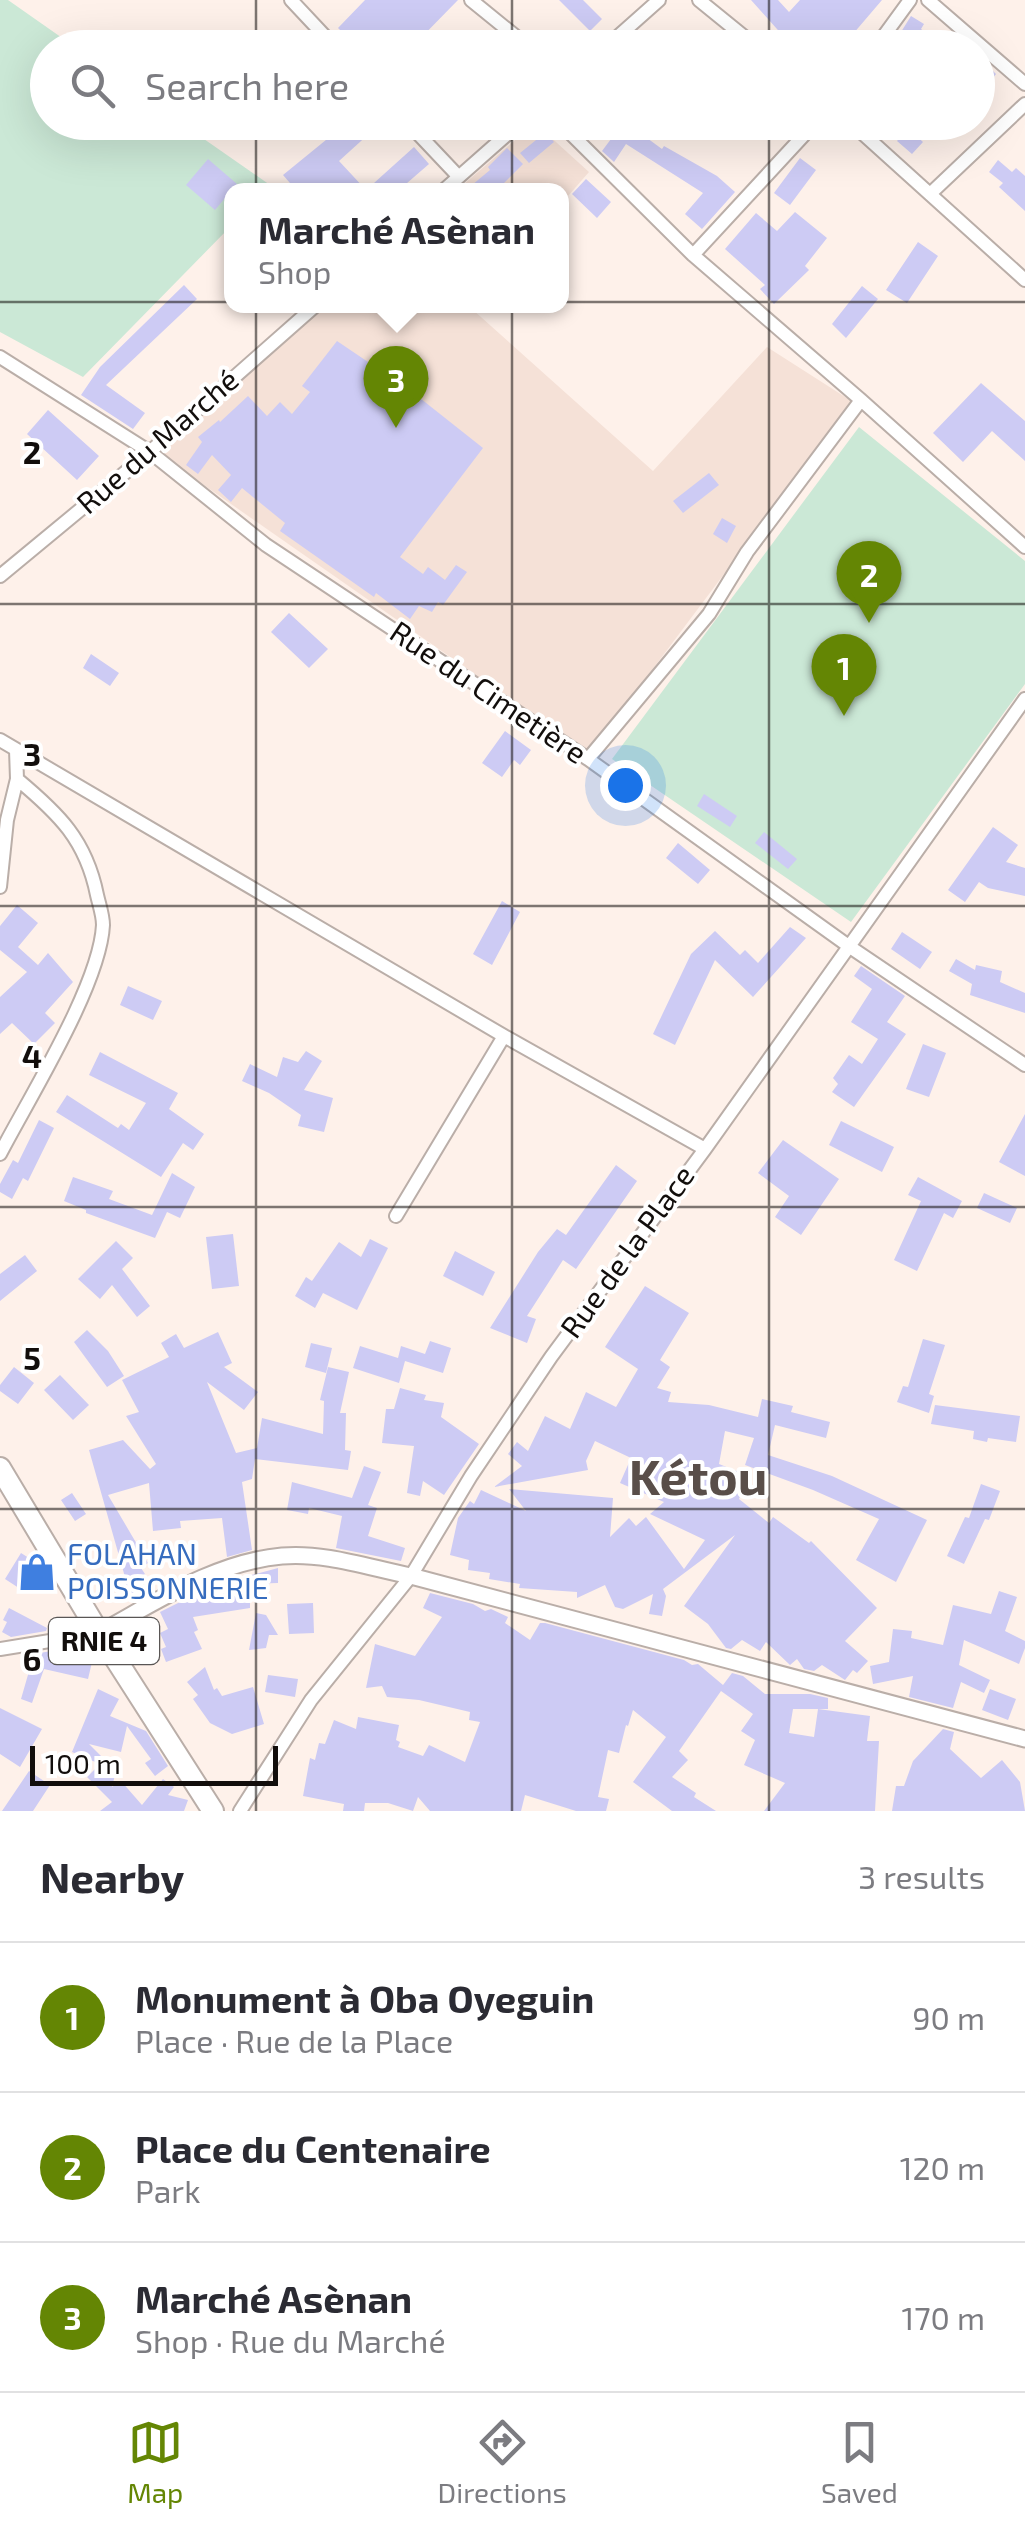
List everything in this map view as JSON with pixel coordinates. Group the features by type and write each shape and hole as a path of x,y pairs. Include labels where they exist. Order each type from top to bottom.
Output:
{"main road":[{"name":"RNIE 4","path":"0,1468 98,1634 212,1811"}],"street":[{"path":"290,0 319,30"},
{"path":"472,0 508,30"},
{"path":"626,30 659,0"},
{"path":"700,0 736,30"},
{"path":"888,30 910,0"},
{"path":"928,0 963,30"},
{"path":"995,58 1025,84"},
{"path":"995,132 1025,104"},
{"path":"424,140 459,178"},
{"path":"453,183 501,140"},
{"path":"577,140 693,256 1025,547"},
{"path":"693,256 799,140"},
{"path":"870,140 1025,280"},
{"path":"930,194 987,140"},
{"name":"Rue du Marché","path":"0,576 150,452 307,313"},
{"name":"Rue du Cimetière","path":"0,357 150,452 266,545 588,759 850,947 1025,1065"},
{"path":"588,759 709,614 747,552 861,400"},
{"name":"Rue de la Place","path":"240,1811 311,1700 411,1576 550,1357 850,947 1025,699"},
{"path":"0,740 704,1149"},
{"path":"0,887 6,820 17,779 16,750"},
{"path":"0,1154 74,1012 96,955 103,923 91,864 69,827 17,779"},
{"path":"396,1216 504,1036"},
{"path":"0,1649 98,1634 188,1584 247,1562 284,1556 322,1558 411,1576 1025,1739"}],"shaded area":[{"path":"515,140 554,140 589,172 569,195 569,183 465,183"},
{"path":"318,313 476,313 653,471 767,347 853,402 589,754 158,453"}],"green space":[{"path":"0,0 8,0 51,30 30,30 30,140 205,140 267,183 224,183 224,233 83,377 0,332"},
{"path":"859,427 1025,561 1025,684 851,922 612,759"}],"building":[{"path":"365,0 458,0 429,30 338,28"},
{"path":"559,0 583,0 602,19 589,30"},
{"path":"751,0 778,0 789,12 800,0 882,0 856,30 778,30"},
{"path":"911,16 924,24 922,30 902,30"},
{"path":"326,140 362,140 339,161 359,183 290,183 283,175"},
{"path":"536,140 554,142 529,163 520,153"},
{"path":"610,140 650,140 717,176 735,192 702,229 685,214 703,193 626,144 614,162 602,151"},
{"path":"921,140 923,142 912,154 897,141"},
{"path":"414,147 429,164 407,183 374,183"},
{"path":"507,148 523,164 504,183 474,183 490,170 488,167"},
{"path":"800,158 816,170 790,205 774,193"},
{"path":"208,159 236,183 224,183 224,199 215,210 186,185"},
{"path":"998,160 1012,172 1016,168 1025,176 1025,211 989,172"},
{"path":"586,179 611,202 597,218 572,194"},
{"path":"795,212 827,238 805,266 809,270 774,304 760,289 765,285 725,249 756,213 777,231"},
{"path":"918,242 938,256 907,303 886,290"},
{"path":"184,285 197,299 106,385 145,413 133,429 81,395 100,367"},
{"path":"862,286 878,299 846,338 832,324"},
{"path":"337,341 411,391 483,448 400,557 423,574 428,567 445,580 456,565 467,572 443,605 438,602 432,612 419,606 410,619 280,531 285,523 242,488 231,502 218,490 231,475 212,455 198,474 186,465 202,442 198,437 248,396 267,416 280,402 292,414 310,392 302,386"},
{"path":"981,383 1025,421 1025,461 992,431 963,462 933,433"},
{"path":"48,410 99,456 77,480 27,434"},
{"path":"709,473 719,485 683,513 673,501"},
{"path":"722,518 736,526 727,543 713,534"},
{"path":"289,613 328,649 309,668 271,632"},
{"path":"91,654 119,673 110,686 83,668"},
{"path":"505,731 531,750 520,765 514,760 502,777 482,763"},
{"path":"704,794 737,816 730,827 697,806"},
{"path":"993,827 1018,845 1006,862 1025,868 1025,896 988,888 979,882 965,902 948,890"},
{"path":"764,832 797,859 788,869 755,843"},
{"path":"678,843 710,870 698,884 666,858"},
{"path":"502,901 520,912 492,965 473,954"},
{"path":"17,905 38,923 18,947 38,965 48,953 73,982 45,1013 55,1023 34,1044 12,1023 0,1034 0,997 27,972 0,950 0,926"},
{"path":"790,927 806,938 753,997 715,960 675,1045 653,1034 691,954 715,931 740,955 745,950 758,963"},
{"path":"902,932 932,952 920,969 891,949"},
{"path":"956,959 975,970 976,965 1002,971 1000,982 1025,993 1025,1013 970,995 972,984 949,971"},
{"path":"861,966 905,996 887,1022 906,1034 854,1107 832,1092 838,1084 833,1078 849,1055 862,1064 878,1039 851,1022 872,989 854,976"},
{"path":"128,986 162,1001 153,1020 120,1005"},
{"path":"923,1044 946,1053 929,1097 906,1089"},
{"path":"306,1051 322,1061 304,1090 333,1098 324,1132 298,1126 301,1115 269,1093 242,1081 250,1064 277,1077 283,1057 298,1062"},
{"path":"100,1052 178,1093 169,1109 204,1134 193,1150 183,1143 161,1177 56,1112 67,1095 118,1128 121,1124 129,1130 146,1103 89,1075"},
{"path":"1025,1114 1025,1176 999,1162"},
{"path":"39,1120 54,1128 28,1181 23,1178 12,1199 0,1192 0,1184 13,1160 18,1163"},
{"path":"841,1121 894,1147 882,1172 829,1145"},
{"path":"783,1140 839,1179 801,1235 775,1217 789,1196 758,1173"},
{"path":"616,1165 637,1181 576,1269 563,1260 527,1316 536,1319 527,1343 490,1328 538,1252 557,1229 566,1235"},
{"path":"172,1173 195,1187 180,1218 167,1212 155,1238 64,1201 73,1177 113,1191 109,1199 152,1215"},
{"path":"918,1177 962,1201 953,1218 944,1213 917,1271 894,1260 921,1201 908,1195"},
{"path":"984,1193 1017,1208 1010,1223 977,1208"},
{"path":"233,1234 239,1286 212,1289 206,1237"},
{"path":"370,1239 388,1248 357,1310 323,1293 315,1308 295,1296 306,1277 312,1281 339,1242 361,1257"},
{"path":"116,1241 133,1258 122,1269 150,1306 137,1317 112,1285 100,1299 78,1279"},
{"path":"455,1251 495,1272 483,1296 443,1276"},
{"path":"25,1255 37,1271 0,1301 0,1274"},
{"path":"645,1286 689,1313 660,1360 670,1367 657,1388 671,1392 668,1402 709,1405 758,1417 762,1399 793,1406 791,1412 830,1422 826,1438 775,1425 768,1455 832,1476 927,1520 896,1582 856,1560 879,1519 745,1465 754,1438 725,1431 719,1464 749,1476 739,1499 769,1523 773,1517 811,1541 877,1608 845,1641 868,1661 845,1680 822,1665 814,1671 804,1669 797,1659 790,1665 766,1642 760,1651 742,1640 731,1649 726,1648 708,1624 684,1606 735,1535 663,1589 666,1596 662,1616 649,1614 653,1594 623,1609 615,1607 605,1585 577,1598 577,1592 519,1588 520,1584 489,1579 490,1573 468,1570 469,1560 450,1555 458,1518 470,1501 474,1504 481,1490 526,1511 509,1489 613,1498 610,1537 629,1518 636,1526 646,1517 684,1569 705,1540 650,1514 664,1502 620,1483 631,1458 595,1441 586,1461 588,1470 494,1487 522,1466 508,1454 517,1442 528,1451 545,1416 570,1429 586,1392 616,1407 638,1369 605,1347"},
{"path":"87,1330 108,1351 124,1376 107,1387 74,1342"},
{"path":"218,1332 232,1363 224,1367 258,1392 244,1410 207,1382 236,1453 257,1448 262,1418 323,1434 324,1401 320,1400 328,1367 349,1372 340,1413 346,1413 345,1450 351,1451 348,1470 255,1459 252,1479 242,1482 252,1550 227,1557 222,1518 180,1521 181,1528 153,1531 149,1483 108,1495 148,1563 141,1568 145,1574 134,1581 144,1595 131,1602 116,1581 125,1577 89,1450 123,1440 150,1469 156,1464 126,1416 139,1412 122,1380 169,1357 161,1343 176,1334 184,1348"},
{"path":"923,1339 945,1345 929,1394 934,1396 929,1413 897,1402 903,1386 908,1387"},
{"path":"430,1341 451,1348 443,1373 405,1361 399,1383 353,1368 360,1346 398,1358 401,1346 425,1354"},
{"path":"311,1343 332,1348 326,1373 305,1367"},
{"path":"14,1367 34,1383 18,1404 0,1391 0,1385"},
{"path":"60,1375 89,1405 73,1420 44,1390"},
{"path":"400,1388 426,1395 424,1400 444,1403 441,1417 479,1444 444,1495 423,1481 420,1496 407,1493 414,1446 382,1443 386,1409 394,1409"},
{"path":"935,1405 1020,1416 1016,1442 988,1438 987,1442 973,1439 974,1431 931,1424"},
{"path":"364,1466 381,1472 368,1505 377,1508 368,1536 405,1548 401,1561 336,1548 342,1516 309,1508 308,1514 287,1510 292,1482 352,1498"},
{"path":"981,1484 1000,1491 964,1564 947,1556 965,1517 969,1518"},
{"path":"72,1493 86,1514 75,1521 61,1500"},
{"path":"21,1553 40,1565 25,1592 5,1579"},
{"path":"278,1568 278,1583 250,1584 250,1608 193,1617 198,1630 194,1632 202,1649 166,1662 161,1649 166,1647 160,1633 168,1629 160,1612 214,1585"},
{"path":"999,1591 1017,1597 1005,1631 1025,1641 1025,1648 1019,1664 964,1640 959,1665 990,1680 984,1693 961,1682 953,1708 909,1697 913,1676 873,1684 870,1666 889,1662 893,1629 912,1631 911,1638 943,1645 953,1605 991,1614"},
{"path":"430,1593 485,1611 491,1609 508,1617 505,1623 530,1640 540,1623 545,1623 698,1664 723,1685 732,1673 743,1676 765,1694 810,1694 828,1698 828,1709 818,1709 870,1716 867,1741 879,1741 875,1811 764,1811 785,1783 744,1765 755,1740 741,1731 753,1714 721,1691 679,1751 688,1760 672,1777 716,1811 672,1811 633,1782 666,1737 633,1710 619,1753 608,1750 598,1797 609,1799 606,1811 576,1811 525,1795 521,1811 430,1811 418,1797 413,1811 388,1803 365,1803 364,1811 343,1811 344,1804 303,1796 310,1758 315,1760 319,1743 325,1744 334,1720 356,1729 358,1717 399,1725 398,1747 423,1756 429,1745 465,1762 480,1722 469,1720 470,1712 387,1697 382,1686 366,1688 375,1644 415,1656 442,1617 423,1608","holes":["793,1709 818,1709 814,1737 789,1733"]},
{"path":"313,1603 314,1633 289,1634 287,1604"},
{"path":"9,1608 47,1628 46,1631 11,1637 2,1632"},
{"path":"256,1613 266,1615 278,1635 269,1635 266,1648 249,1650"},
{"path":"57,1650 93,1658 88,1679 44,1669 32,1703 21,1699 34,1654"},
{"path":"205,1667 214,1690 217,1688 222,1696 253,1687 264,1724 232,1734 210,1723 193,1699 198,1695 187,1682"},
{"path":"268,1675 298,1679 295,1697 265,1692"},
{"path":"98,1689 119,1699 110,1716 146,1731 168,1766 155,1776 145,1763 151,1759 127,1726 121,1752 89,1744 116,1771 112,1787 121,1781 142,1805 163,1779 174,1787 168,1795 188,1800 184,1811 100,1811 112,1802 87,1777 100,1764 72,1752"},
{"path":"990,1689 1016,1699 1008,1720 982,1710"},
{"path":"0,1708 42,1729 20,1767 0,1754"},
{"path":"943,1729 954,1732 950,1749 981,1778 1002,1760 1020,1782 1025,1811 892,1811 896,1786 904,1786 913,1761"},
{"path":"29,1771 50,1785 33,1811 2,1811"}],"place":[{"name":"Marché Asènan","path":"396,428"},
{"name":"Place du Centenaire","path":"869,623"},
{"name":"Monument à Oba Oyeguin","path":"844,716"},
{"name":"FOLAHAN POISSONNERIE","path":"37,1572"}],"district":[{"name":"Kétou","path":"698,1477"}]}
